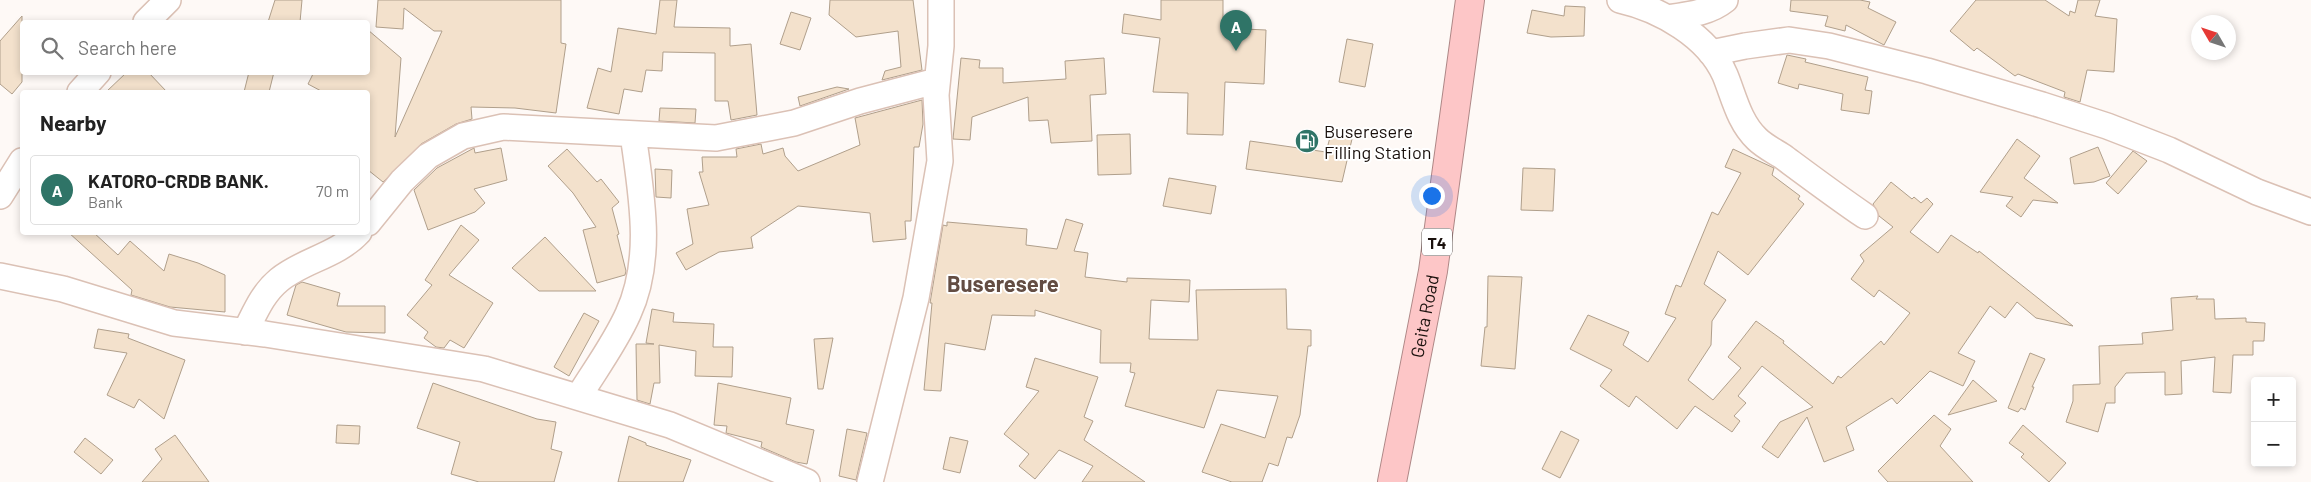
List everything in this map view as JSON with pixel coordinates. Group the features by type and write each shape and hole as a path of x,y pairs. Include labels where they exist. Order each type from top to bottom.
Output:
{"highway":[{"name":"Geita Road","path":"1392,482 1433,271 1470,0"}],"street":[{"path":"148,20 168,0"},
{"path":"870,482 879,438 891,403 928,238 940,161 936,81 941,46 941,0"},
{"path":"1620,0 1638,4 1688,31 1711,53 1724,74 1742,119 1756,139 1865,216"},
{"path":"1667,18 1698,13 1720,5 1725,0"},
{"path":"1711,53 1789,40 1829,46 1909,67 2042,104 2107,126 2169,150 2257,192 2311,212"},
{"path":"82,90 95,75"},
{"path":"370,221 402,181 428,156 464,136 503,127 716,138 794,123 860,101 936,81"},
{"path":"579,396 628,314 643,262 643,204 633,134"},
{"path":"0,196 20,164"},
{"path":"245,332 262,298 280,280 333,252 355,235"},
{"path":"0,276 62,289 174,323 245,332 484,369 579,396 670,425 807,482"}],"building":[{"path":"275,0 302,0 300,20 269,20"},
{"path":"378,0 561,0 561,43 566,44 556,113 515,108 471,107 472,119 456,124 421,144 383,182 370,172 370,90 319,90 308,84 312,75 370,75 370,32 401,58 395,137 442,31 434,31 404,8 403,29 376,27"},
{"path":"660,0 677,0 674,27 730,28 730,46 751,44 757,115 731,120 728,101 715,101 715,53 663,52 662,71 646,70 642,92 624,89 619,114 587,108 598,68 611,72 618,28 656,34"},
{"path":"830,0 913,0 922,70 882,80 885,71 901,67 898,31 856,37 829,15"},
{"path":"1161,0 1223,0 1223,28 1266,30 1264,84 1225,82 1223,135 1187,134 1188,93 1153,92 1160,38 1122,33 1124,14 1161,20"},
{"path":"1791,0 1860,0 1870,2 1868,8 1896,22 1884,45 1846,25 1845,31 1825,26 1828,16 1790,11"},
{"path":"1976,0 2045,0 2069,16 2070,11 2075,13 2078,0 2100,0 2095,16 2117,19 2114,72 2087,70 2080,102 2064,97 2065,92 2018,74 2015,76 1977,48 1974,51 1950,31"},
{"path":"1565,6 1585,7 1584,36 1551,37 1527,33 1532,10 1564,16"},
{"path":"791,12 811,18 800,50 780,44"},
{"path":"22,16 22,20 20,20 20,75 22,75 22,82 12,94 0,84 0,41"},
{"path":"1347,39 1373,44 1365,87 1339,82"},
{"path":"1787,55 1806,59 1805,62 1868,77 1865,90 1872,91 1869,114 1841,110 1843,94 1799,84 1798,89 1778,83"},
{"path":"961,58 980,60 979,68 1003,68 1003,83 1066,79 1065,61 1104,58 1106,94 1090,95 1092,141 1051,143 1048,120 1029,121 1028,97 972,117 970,140 953,139"},
{"path":"124,75 151,75 165,90 108,90"},
{"path":"248,75 273,75 270,90 244,90"},
{"path":"837,87 849,89 800,106 798,97"},
{"path":"922,100 923,124 919,147 914,147 911,221 905,221 906,239 873,242 870,213 798,206 751,237 753,248 719,252 686,270 676,253 693,244 687,209 709,205 699,172 703,172 702,157 737,157 736,149 761,144 763,154 783,148 785,156 798,171 860,145 855,118"},
{"path":"660,108 696,109 695,123 659,121"},
{"path":"1130,134 1131,174 1098,175 1097,135"},
{"path":"1331,134 1352,139 1342,182 1246,169 1250,141 1326,152"},
{"path":"2017,139 2040,156 2024,178 2058,203 2033,200 2021,217 2006,206 2013,197 1980,192"},
{"path":"2098,147 2110,176 2094,182 2074,184 2070,158"},
{"path":"474,148 475,153 501,148 507,180 474,189 485,203 475,212 428,230 414,190 437,168"},
{"path":"567,149 597,182 601,179 619,202 612,208 619,234 617,235 626,271 625,275 597,283 583,230 596,227 573,193 548,166"},
{"path":"1733,149 1774,168 1772,175 1800,196 1798,199 1804,204 1748,275 1718,251 1704,284 1726,300 1712,321 1711,345 1688,380 1713,400 1741,368 1728,357 1756,321 1784,341 1783,343 1833,384 1838,376 1841,378 1881,341 1884,345 1910,313 1879,290 1874,297 1851,279 1864,261 1860,255 1893,227 1879,216 1873,204 1891,182 1912,199 1914,197 1921,203 1927,198 1933,204 1910,232 1938,253 1951,235 1978,253 1979,251 2073,326 2036,318 2017,302 2005,318 1990,306 1958,353 1975,361 1963,386 1930,371 1897,404 1892,398 1846,427 1854,450 1824,462 1807,417 1778,458 1762,447 1780,422 1813,407 1762,366 1738,396 1746,403 1734,416 1740,421 1732,432 1695,406 1677,429 1636,396 1629,407 1600,386 1612,370 1570,349 1588,315 1629,332 1623,345 1648,362 1676,318 1665,314 1676,285 1681,287 1712,212 1718,215 1741,173 1725,167"},
{"path":"2133,151 2147,161 2118,194 2106,183"},
{"path":"1523,168 1555,169 1553,211 1521,210"},
{"path":"655,169 672,170 671,198 656,197"},
{"path":"1169,178 1216,186 1211,214 1163,206"},
{"path":"1066,219 1083,224 1074,251 1088,253 1085,277 1127,282 1127,278 1190,280 1189,302 1151,300 1149,339 1198,340 1196,290 1286,289 1287,329 1311,330 1311,346 1308,346 1300,415 1292,438 1287,437 1278,466 1269,463 1262,482 1232,482 1202,472 1221,424 1265,438 1278,396 1217,390 1204,428 1125,406 1135,373 1130,372 1131,363 1100,363 1101,330 1035,310 1035,316 992,315 985,350 945,343 941,391 924,390 932,303 930,303 943,225 947,226 947,222 1027,229 1026,245 1057,249"},
{"path":"461,225 479,240 449,275 493,303 464,348 450,340 444,348 436,347 424,338 428,332 407,315 432,285 425,280"},
{"path":"71,235 96,235 118,255 130,241 164,271 169,254 198,263 225,275 225,312 170,307 131,295 132,290"},
{"path":"545,237 596,291 539,291 512,268"},
{"path":"1488,276 1522,277 1515,369 1481,366 1485,327 1487,327"},
{"path":"302,282 340,293 337,306 385,306 385,333 346,332 287,315 296,285"},
{"path":"2198,296 2196,299 2214,299 2215,319 2246,318 2246,322 2265,323 2264,341 2253,341 2253,355 2233,355 2231,393 2213,392 2215,357 2181,361 2182,394 2165,395 2165,372 2126,373 2115,387 2115,403 2106,403 2098,432 2066,422 2073,401 2073,385 2100,384 2099,346 2143,344 2142,333 2173,330 2171,298"},
{"path":"652,309 674,313 673,322 714,324 713,347 733,347 732,377 695,376 696,351 659,345 660,383 654,383 650,404 637,400 636,344 654,344 646,343"},
{"path":"584,313 599,321 569,376 554,367"},
{"path":"98,329 129,334 128,338 185,360 164,419 139,399 134,408 107,395 127,353 94,348"},
{"path":"833,338 823,389 818,389 814,339"},
{"path":"2030,353 2045,359 2032,387 2034,387 2025,410 2021,408 2018,412 2008,408"},
{"path":"1035,358 1098,377 1084,417 1093,421 1084,440 1145,482 1082,482 1093,466 1059,450 1035,479 1019,466 1029,454 1004,434 1039,391 1026,387"},
{"path":"1973,380 1997,401 1948,415"},
{"path":"433,383 537,419 556,422 551,449 562,452 554,482 479,482 451,474 460,442 417,428"},
{"path":"718,383 791,398 786,424 814,430 807,464 796,462 761,447 762,442 726,433 727,426 714,425"},
{"path":"1934,415 1951,429 1940,446 1973,482 1888,482 1878,471"},
{"path":"337,425 360,426 359,444 336,443"},
{"path":"2023,425 2066,463 2049,482 2021,457 2024,454 2009,443"},
{"path":"847,429 867,433 856,480 839,476"},
{"path":"1561,431 1579,440 1560,478 1542,469"},
{"path":"175,435 209,482 142,482 162,459 155,449"},
{"path":"629,436 646,443 646,445 691,460 683,482 618,482"},
{"path":"950,437 968,441 960,473 943,469"},
{"path":"85,438 113,460 101,474 74,452"}],"place":[{"name":"KATORO-CRDB BANK.","path":"1236,51"},
{"name":"Buseresere Filling Station","path":"1307,141"}],"district":[{"name":"Buseresere","path":"1003,283"}]}
